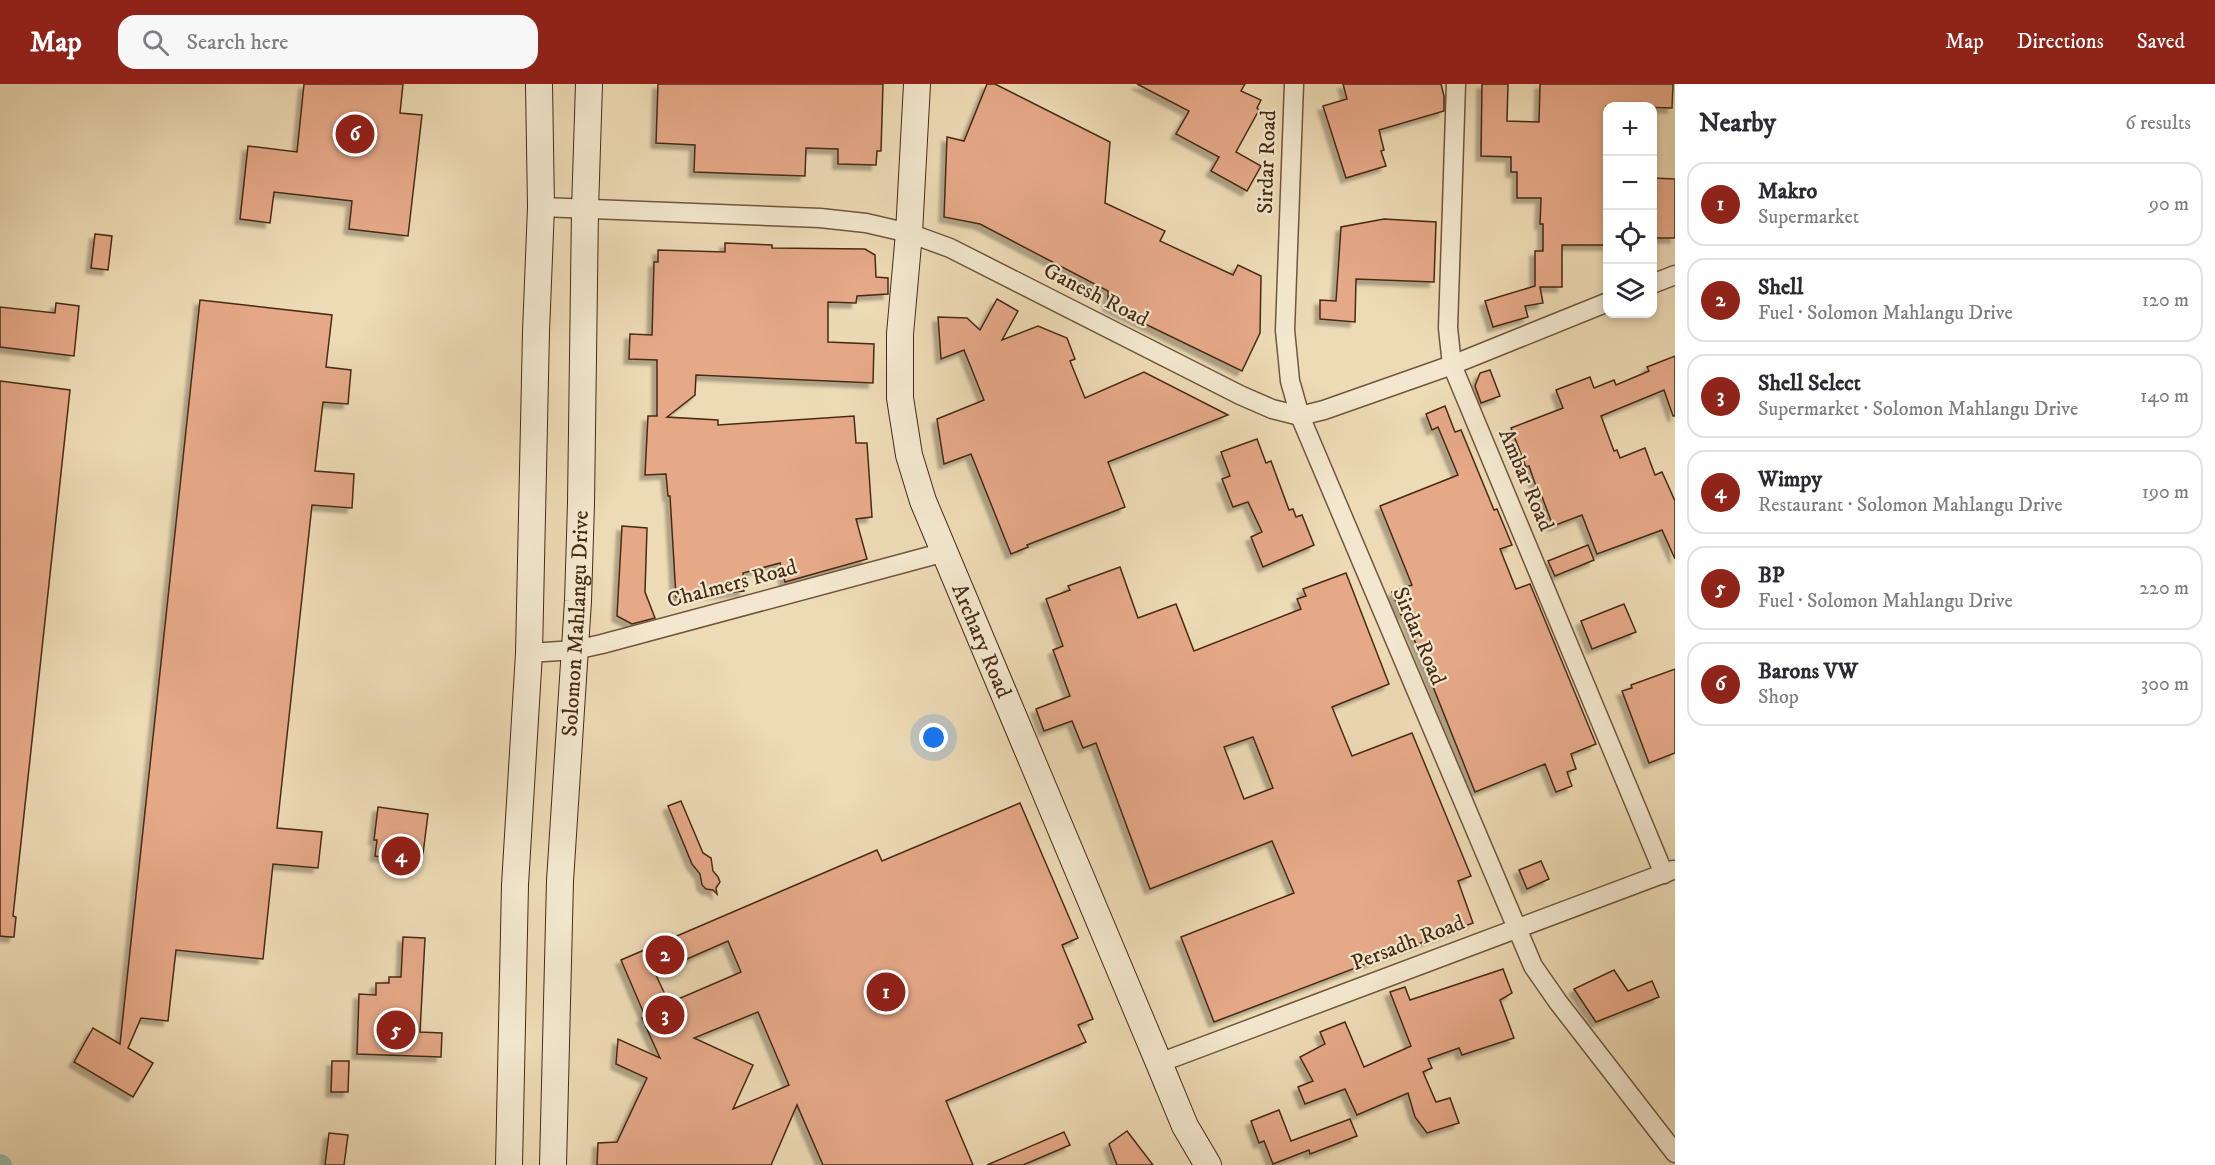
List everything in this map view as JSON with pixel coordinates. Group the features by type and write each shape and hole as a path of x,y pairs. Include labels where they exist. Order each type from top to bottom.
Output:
{"main road":[{"name":"Solomon Mahlangu Drive","path":"509,1165 515,885 529,653 540,207 539,84"},
{"name":"Solomon Mahlangu Drive","path":"553,1165 560,881 575,650 581,503 589,84"},
{"name":"Archary Road","path":"917,84 909,233 900,334 900,398 909,454 923,501 1185,1126 1208,1165"}],"street":[{"name":"Sirdar Road","path":"1293,84 1285,330 1290,381 1300,416 1533,966 1558,1002 1675,1153"},
{"name":"Ambar Road","path":"1456,84 1448,328 1452,364 1670,872"},
{"name":"Ganesh Road","path":"540,207 820,218 866,223 909,233 950,248 1240,395 1272,409 1300,416 1324,410 1452,364 1603,304"},
{"path":"1657,282 1675,275"},
{"name":"Chalmers Road","path":"529,653 575,650 602,644 945,552"},
{"name":"Persadh Road","path":"1159,1063 1670,872"}],"building":[{"path":"304,84 403,84 400,113 422,115 408,236 349,229 352,201 274,192 270,223 240,219 248,146 297,152"},
{"path":"658,84 883,84 881,151 877,151 876,165 838,164 838,149 806,148 805,176 694,172 695,145 656,143"},
{"path":"987,84 995,84 1110,142 1105,203 1165,231 1160,241 1233,275 1238,265 1261,276 1260,333 1242,371 1108,306 1108,291 980,224 944,217 947,137 964,141"},
{"path":"1137,84 1245,84 1241,91 1261,100 1257,108 1259,110 1236,152 1261,166 1247,191 1211,171 1219,157 1176,134 1189,111"},
{"path":"1343,84 1441,84 1444,111 1379,130 1384,150 1381,151 1386,166 1346,178 1323,106 1347,99"},
{"path":"1482,84 1508,84 1507,121 1539,122 1540,84 1673,84 1672,108 1657,108 1657,102 1603,102 1603,245 1562,245 1562,287 1540,287 1543,303 1525,306 1528,317 1493,327 1485,301 1535,286 1535,251 1543,251 1543,224 1540,224 1541,198 1517,198 1517,172 1511,172 1511,157 1481,156"},
{"path":"1657,178 1675,179 1675,238 1657,238"},
{"path":"1384,219 1436,222 1434,282 1356,279 1355,322 1320,319 1320,300 1336,301 1341,227"},
{"path":"95,234 112,236 108,270 91,268"},
{"path":"725,243 772,245 772,248 865,249 875,255 876,277 888,278 888,294 857,296 856,303 828,302 828,342 874,344 873,383 696,375 695,395 667,417 718,420 718,425 854,416 856,443 867,443 872,517 856,519 867,559 785,582 780,563 743,573 744,591 676,597 670,496 668,496 666,474 645,475 648,416 657,416 657,360 629,359 630,334 652,335 654,262 658,262 658,250 725,252"},
{"path":"997,299 1018,311 1002,340 1038,326 1067,338 1075,359 1070,361 1085,398 1144,372 1228,415 1108,462 1125,507 1027,545 1028,547 1011,554 971,454 944,464 937,419 984,400 964,350 941,359 938,317 967,318 980,330"},
{"path":"200,300 332,315 326,367 351,370 348,404 323,402 315,471 354,474 352,508 312,505 277,828 322,832 318,868 273,864 263,959 176,950 168,1021 141,1018 128,1048 153,1063 133,1097 74,1062 93,1028 120,1044"},
{"path":"56,303 79,306 74,356 0,347 0,307 55,313"},
{"path":"1675,356 1675,416 1673,416 1664,390 1601,416 1614,451 1617,450 1620,458 1645,448 1655,475 1662,472 1675,501 1675,559 1662,530 1597,554 1582,515 1553,526 1538,486 1536,486 1529,466 1526,467 1511,428 1563,408 1556,390 1590,377 1594,388 1614,380 1616,385 1649,371 1647,367"},
{"path":"1490,370 1500,396 1481,403 1475,386 1480,373"},
{"path":"0,381 70,390 13,916 16,917 14,937 0,936"},
{"path":"1445,406 1455,432 1461,430 1494,510 1497,509 1512,545 1500,549 1516,589 1530,584 1596,744 1571,754 1576,769 1567,772 1572,786 1556,792 1545,764 1475,792 1404,614 1401,615 1392,592 1412,585 1380,506 1458,475 1438,427 1432,430 1426,414"},
{"path":"1257,439 1266,463 1271,461 1289,510 1293,509 1296,517 1302,515 1314,545 1263,567 1251,537 1262,532 1248,502 1233,507 1222,479 1230,476 1221,452"},
{"path":"622,526 647,528 645,592 655,618 632,624 617,616"},
{"path":"1588,545 1594,560 1555,576 1548,561"},
{"path":"1120,567 1138,618 1176,604 1194,651 1301,609 1297,599 1306,596 1303,589 1346,573 1389,684 1332,707 1352,756 1412,733 1471,876 1458,881 1473,923 1214,1022 1181,937 1294,893 1272,841 1150,889 1096,743 1083,748 1072,721 1044,731 1036,709 1070,696 1053,650 1063,646 1046,599 1070,590 1068,586","holes":["1253,737 1273,788 1244,799 1224,747"]},
{"path":"1624,604 1636,632 1592,649 1581,621"},
{"path":"1675,669 1675,753 1649,763 1622,691 1632,688 1631,685"},
{"path":"681,801 703,853 711,858 713,871 720,882 716,888 717,894 702,885 700,874 692,864 668,806"},
{"path":"1020,803 1078,938 1062,945 1093,1019 1078,1025 1086,1042 946,1101 973,1165 823,1165 797,1105 771,1165 597,1165 598,1143 617,1142 647,1078 616,1064 618,1039 660,1058 642,1018 645,1016 621,960 877,850 882,861","holes":["728,941 741,972 669,1003 655,973","758,1012 789,1085 733,1109 753,1065 694,1038"]},
{"path":"378,807 428,814 422,862 375,856 377,840 374,840"},
{"path":"1541,861 1549,879 1527,889 1519,870"},
{"path":"403,937 425,938 420,1032 442,1033 441,1057 357,1054 359,994 376,995 376,983 389,983 389,977 401,977"},
{"path":"1503,969 1512,993 1500,1000 1514,1038 1462,1055 1459,1048 1428,1059 1432,1068 1423,1072 1436,1102 1450,1098 1459,1123 1427,1133 1415,1117 1408,1093 1357,1115 1345,1089 1305,1104 1298,1087 1313,1081 1300,1057 1325,1044 1320,1032 1345,1022 1364,1067 1411,1046 1390,992 1405,987 1410,1000"},
{"path":"1614,970 1628,991 1652,981 1659,997 1596,1022 1574,989"},
{"path":"332,1061 349,1061 348,1092 331,1092"},
{"path":"1279,1110 1291,1141 1350,1119 1357,1136 1310,1154 1309,1150 1273,1164 1264,1141 1259,1143 1251,1121"},
{"path":"1127,1131 1153,1165 1117,1165 1109,1144"},
{"path":"1064,1132 1070,1145 1023,1165 987,1165"},
{"path":"329,1133 348,1135 344,1165 325,1165"}],"place":[{"name":"Barons VW","path":"355,134"},
{"name":"Wimpy","path":"401,856"},
{"name":"Shell","path":"665,955"},
{"name":"Makro","path":"886,992"},
{"name":"Shell Select","path":"665,1015"},
{"name":"BP","path":"396,1030"}]}
